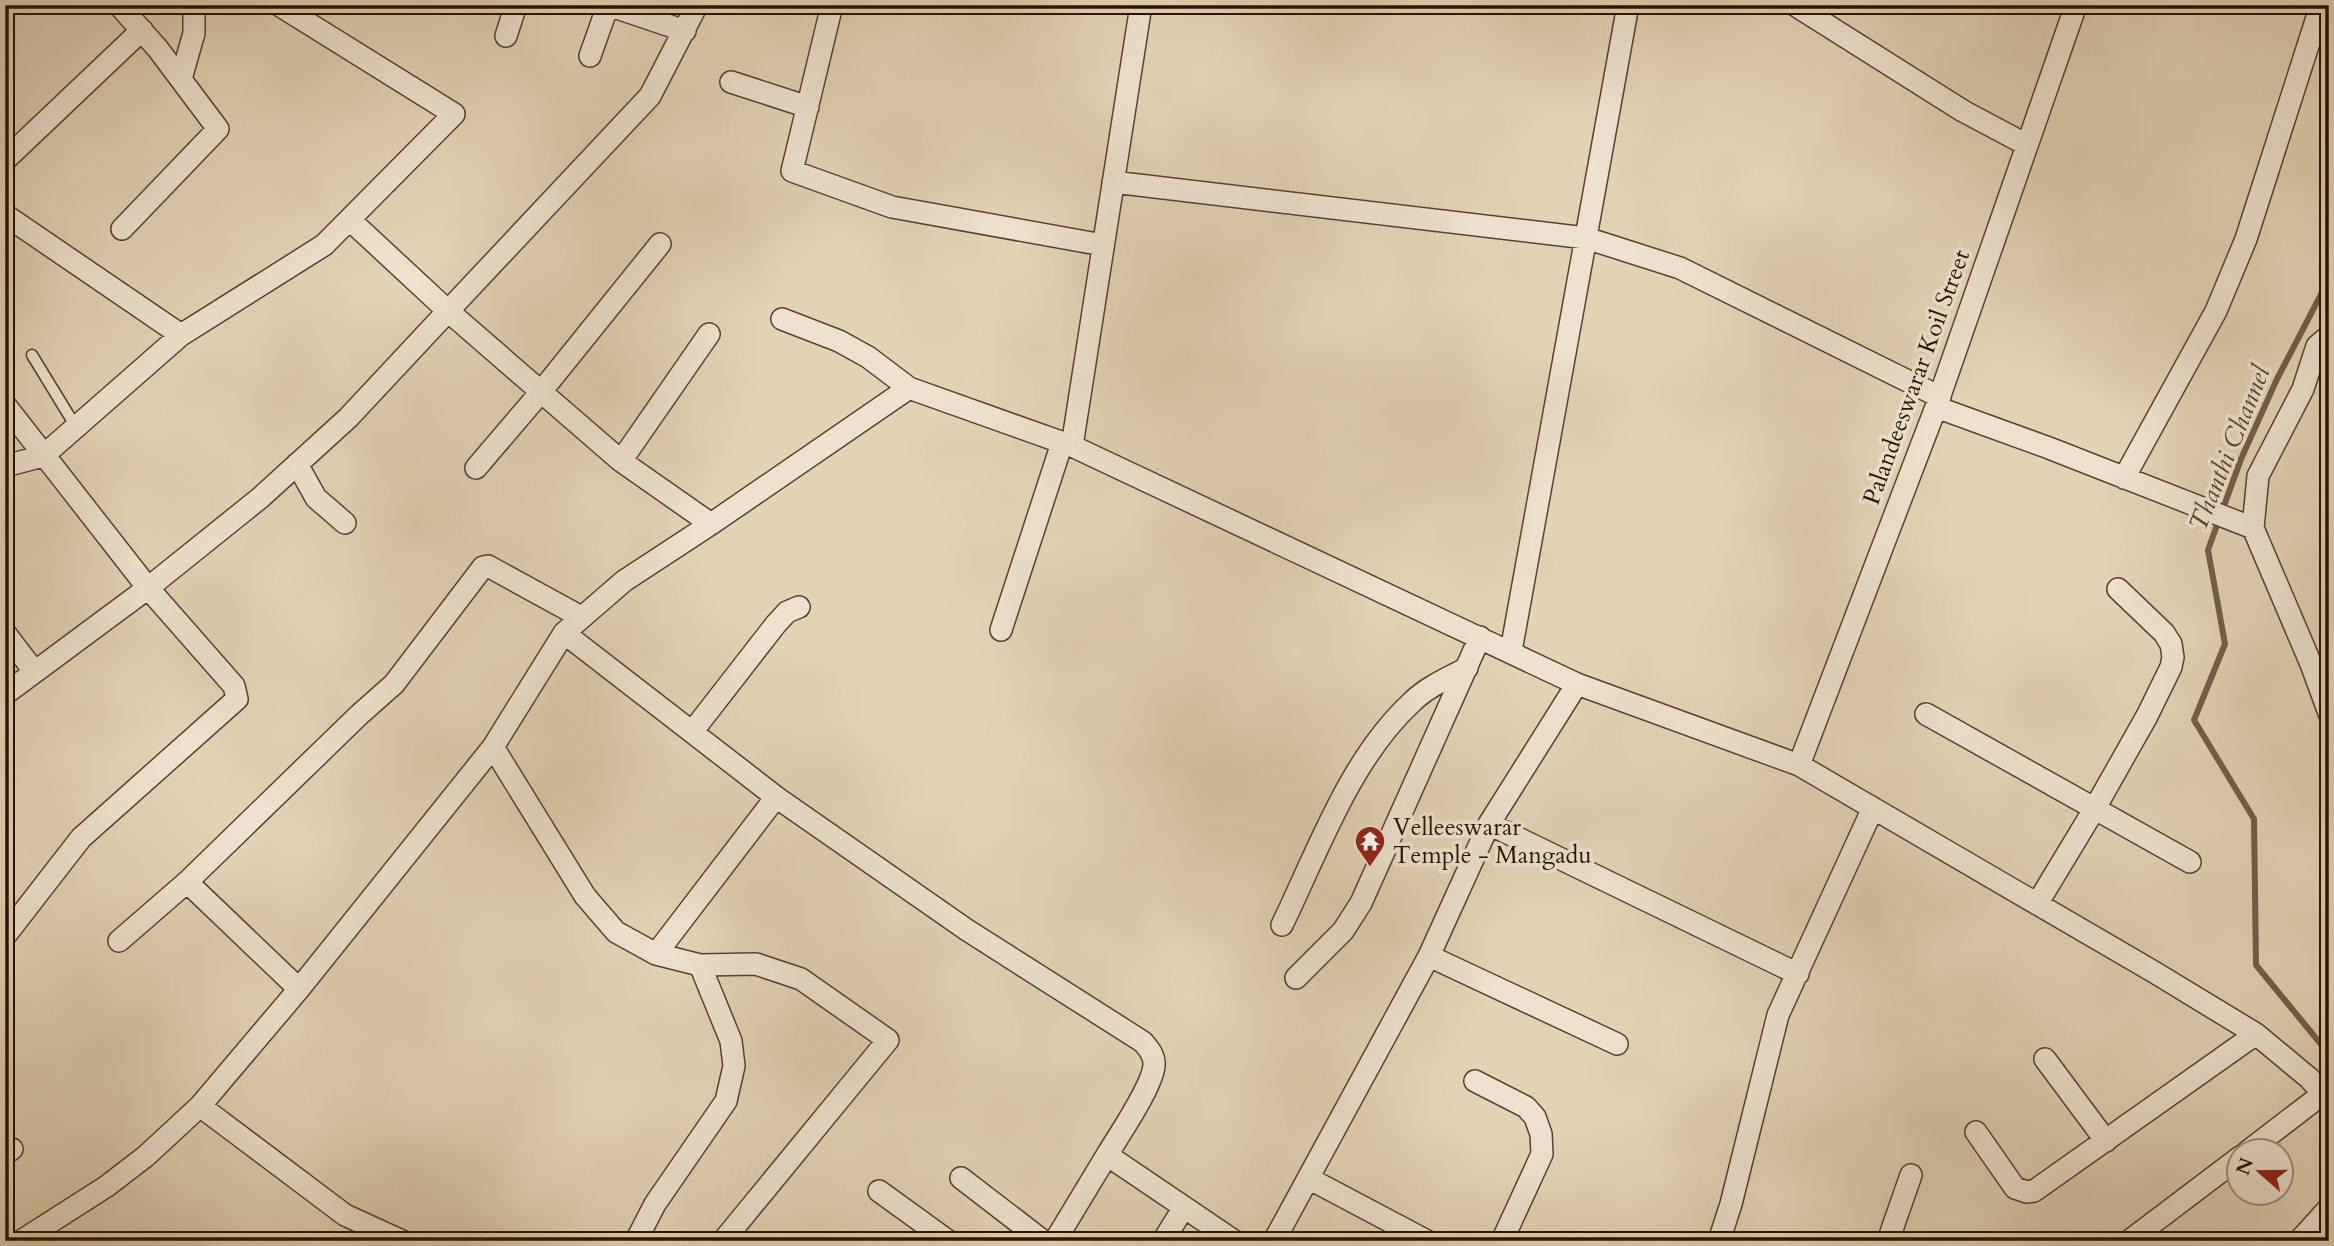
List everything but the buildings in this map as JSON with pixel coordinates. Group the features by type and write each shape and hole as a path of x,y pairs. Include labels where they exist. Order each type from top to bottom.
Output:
{"street":[{"path":"119,5 142,30 218,129 122,229"},
{"path":"181,79 194,33 194,5"},
{"path":"5,466 43,456 181,335 324,245 454,114 279,5"},
{"path":"506,36 516,5"},
{"path":"590,56 608,5 685,31"},
{"path":"5,694 148,588 260,498 348,418 650,96 697,5"},
{"path":"832,5 792,171 892,207 1103,245"},
{"path":"1001,630 1067,445 1103,245 1141,5"},
{"path":"1511,651 1628,5"},
{"path":"1795,5 1963,111 2027,145"},
{"name":"Palandeeswarar Koil Street","path":"1799,765 1938,402 2076,5"},
{"path":"2124,478 2216,311 2246,239 2321,5"},
{"path":"5,160 142,30"},
{"path":"731,82 808,107"},
{"path":"1113,182 1586,238 1680,268 1938,402 2253,528"},
{"path":"5,215 181,335"},
{"path":"350,220 540,393 621,461 711,524"},
{"path":"476,468 660,244"},
{"path":"782,319 839,341 868,357 909,388 1067,445 1577,684 1799,765 2256,1034 2309,1078 2326,1097 2267,1138"},
{"path":"621,461 709,334"},
{"path":"2327,701 2253,528 2258,476 2303,389 2317,346 2329,335"},
{"path":"21,1241 117,1178 146,1156 200,1106 299,989 493,747 564,632 624,581 909,388"},
{"path":"5,405 148,588 234,686 237,699 81,838 5,936"},
{"path":"297,464 316,498 345,523"},
{"path":"119,941 187,882 394,684 483,567 488,566 581,617"},
{"path":"2037,904 2095,808 2147,716 2171,667 2171,644 2164,633 2118,589"},
{"path":"692,732 776,624 787,612 799,607"},
{"path":"564,632 776,797 967,930 1143,1042 1152,1053 1154,1065 1150,1079 1055,1241"},
{"path":"5,633 34,671"},
{"path":"1296,978 1343,931 1361,903 1480,637"},
{"path":"1282,925 1364,759 1389,726 1413,701 1467,668"},
{"path":"1274,1241 1429,956 1489,824 1577,684"},
{"path":"1926,714 2190,862"},
{"path":"493,747 585,896 616,932 656,954 700,965 756,964 801,979 888,1040 723,1241"},
{"path":"656,954 776,797"},
{"path":"1719,1241 1731,1204 1779,1015 1873,808"},
{"path":"1489,824 1798,974"},
{"path":"187,882 299,989"},
{"path":"1429,956 1617,1044"},
{"path":"636,1241 656,1204 726,1101 734,1066 731,1041 700,965"},
{"path":"1976,1132 2015,1188 2026,1192 2034,1191 2256,1034"},
{"path":"2045,1059 2106,1141"},
{"path":"1475,1082 1526,1107 1535,1117 1541,1134 1542,1154 1502,1241"},
{"path":"200,1106 345,1215 402,1241"},
{"path":"1107,1155 1234,1241"},
{"path":"2129,1241 2226,1167"},
{"path":"1888,1241 1911,1175"},
{"path":"961,1178 1043,1241"},
{"path":"1308,1178 1427,1241"},
{"path":"879,1191 948,1241"},
{"path":"1163,1241 1184,1208"},
{"path":"2299,1241 2329,1208"}],"lane":[{"path":"32,355 76,427"}],"waterway":[{"name":"Thanthi Channel","path":"2329,279 2277,379 2241,459 2208,550 2225,644 2194,720 2254,819 2256,965 2329,1054"}],"place":[{"name":"Velleeswarar Temple - Mangadu","path":"1370,868"}]}
